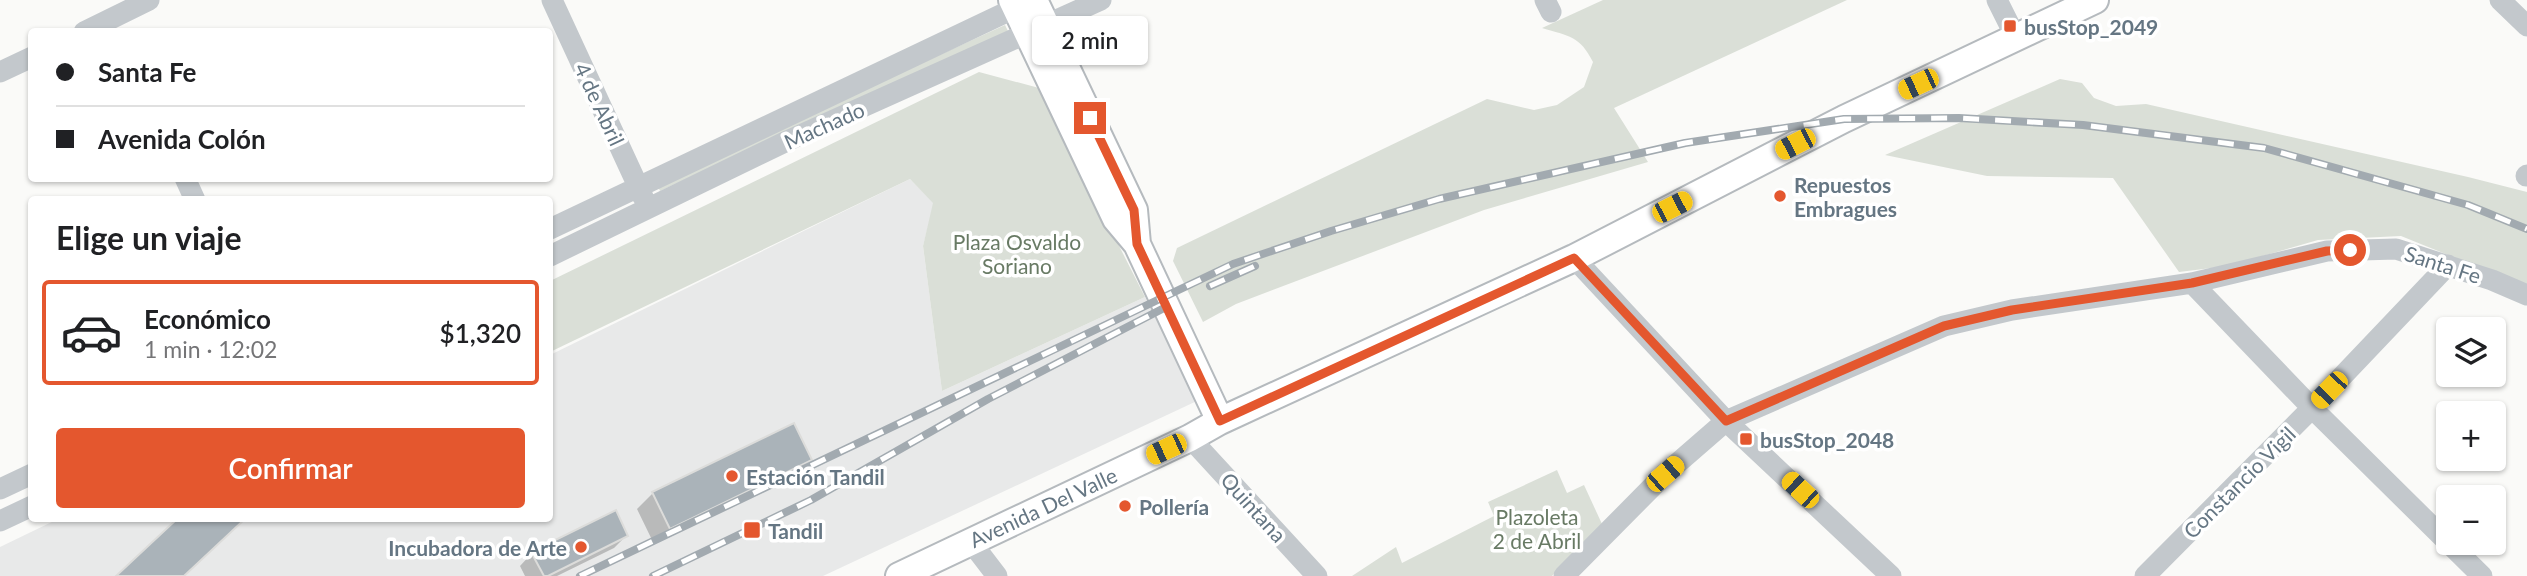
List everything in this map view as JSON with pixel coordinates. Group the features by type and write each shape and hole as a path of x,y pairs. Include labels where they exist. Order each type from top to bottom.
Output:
{"main road":[{"name":"Avenida Del Valle","path":"899,576 1191,438 1220,421 1574,258 1844,119 2095,0"},
{"path":"1023,2 1116,219 1137,244 1220,421"}],"street":[{"path":"90,28 108,17 149,0"},
{"name":"4 de Abril","path":"552,0 648,208"},
{"name":"Machado","path":"553,255 787,141 1101,0"},
{"path":"1997,0 2016,38"},
{"path":"2500,0 2527,26"},
{"name":"Machado","path":"553,228 1023,2"},
{"path":"0,72 28,59"},
{"name":"Santa Fe","path":"1564,576 1665,474 1726,421 1944,326 2012,310 2192,283 2327,251 2396,249 2448,265 2527,295"},
{"path":"1574,258 1726,421 1891,576"},
{"name":"Constancio Vigil","path":"2145,576 2312,408 2448,265"},
{"path":"2192,283 2312,408 2482,576"},
{"name":"Quintana","path":"1191,438 1317,576"},
{"path":"0,489 28,476"},
{"path":"0,521 28,508"},
{"path":"971,542 992,574"}],"shaded area":[{"path":"910,179 934,203 923,246 942,391 1145,297 1199,400 823,576 0,576 0,547 52,522 553,522 553,354"}],"green space":[{"path":"1603,0 1847,0 1614,108 1648,162 1484,210 1236,304 1203,322 1173,261 1177,248 1487,99 1534,110 1557,105 1584,87 1593,62 1573,38 1542,28"},
{"path":"1005,25 1008,31 660,191 657,184"},
{"name":"Plaza Osvaldo Soriano","path":"979,72 1039,88 1145,297 942,391 923,246 933,203 910,179 553,351 553,280"},
{"path":"2060,79 2082,83 2094,98 2116,106 2146,104 2527,192 2527,287 2401,236 2318,240 2228,266 2179,272 2113,178 1987,176 1885,155"},
{"name":"Plazoleta 2 de Abril","path":"1557,470 1567,493 1584,485 1602,524 1552,576 1352,576 1396,547 1402,563 1494,516 1488,502"}],"building":[{"name":"Estación Tandil","path":"794,423 812,460 670,529 652,492"},
{"path":"616,510 628,536 544,576 531,552"},
{"path":"174,522 242,522 184,576 116,576"}],"railway":[{"path":"580,576 1233,264 1439,199 1685,143 1844,119 1959,118 2083,125 2264,148 2468,205 2527,229"},
{"path":"1210,286 1255,266"},
{"path":"653,576 811,500 988,399 1166,307"}],"place":[{"name":"busStop_2049","path":"2010,26"},
{"name":"Repuestos Embragues","path":"1780,196"},
{"name":"busStop_2048","path":"1746,439"},
{"name":"Estación Tandil","path":"732,476"},
{"name":"Pollería","path":"1125,506"},
{"name":"Tandil","path":"752,530"},
{"name":"Incubadora de Arte","path":"581,547"}],"route":[{"path":"1090,118 1134,210 1137,244 1220,421 1574,258 1726,421 1944,326 2012,310 2192,283 2327,251 2350,250"}]}
